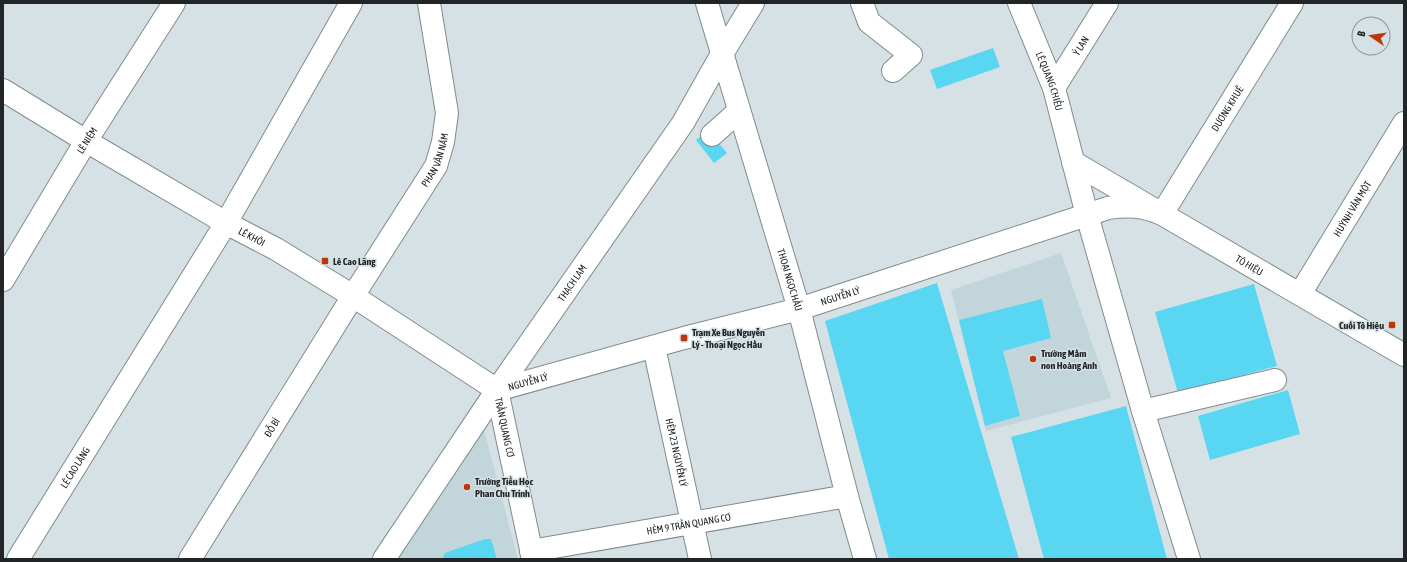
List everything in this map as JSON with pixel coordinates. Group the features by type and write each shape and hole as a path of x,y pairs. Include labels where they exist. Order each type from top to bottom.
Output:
{"street":[{"name":"LÊ NIỆM","path":"3,280 86,142 174,3"},
{"name":"LÊ CAO LÃNG","path":"18,559 226,223 351,3"},
{"name":"PHAN VĂN NĂM","path":"353,296 436,166 443,142 447,113 429,3"},
{"name":"THẠCH LAM","path":"384,559 497,390 683,123 753,3"},
{"path":"862,3 869,22 911,55 893,71"},
{"name":"LÊ QUANG CHIỂU","path":"1020,3 1054,88 1087,215 1189,559"},
{"name":"Ỷ LAN","path":"1054,88 1107,3"},
{"name":"DƯƠNG KHUÊ","path":"1162,214 1292,3"},
{"path":"710,13 719,29 726,31 733,30 742,22"},
{"name":"THOẠI NGỌC HẦU","path":"710,13 796,300 865,559"},
{"name":"LÊ KHÔI","path":"3,90 86,142 226,223 276,249 353,296 497,390"},
{"path":"683,123 707,136 739,111"},
{"name":"HUỲNH VĂN MỘT","path":"1300,294 1404,123"},
{"path":"1074,162 1162,214"},
{"name":"TÔ HIỆU","path":"1087,215 1108,208 1122,206 1148,208 1162,214 1404,354"},
{"name":"NGUYỄN LÝ","path":"497,390 654,347 796,300 820,302 1087,215"},
{"name":"ĐỖ BÍ","path":"190,559 353,296"},
{"name":"HẺM 23 NGUYỄN LÝ","path":"654,347 700,559"},
{"path":"1144,411 1275,380"},
{"name":"TRẦN QUANG CƠ","path":"497,390 532,555"},
{"name":"HẺM 9 TRẦN QUANG CƠ","path":"532,555 692,523 847,496"}],"shaded area":[{"name":"Trường Mầm non Hoàng Anh","path":"1061,253 1111,398 986,431 951,290"},
{"name":"Trường Tiểu Học Phan Chu Trinh","path":"480,415 518,559 390,559"}],"building":[{"path":"993,48 1000,67 937,89 930,70"},
{"path":"708,130 727,153 714,163 696,140"},
{"path":"937,283 1019,559 889,559 825,321"},
{"path":"1254,284 1277,366 1178,393 1155,312"},
{"path":"1042,299 1051,338 1003,351 1020,416 985,426 959,320"},
{"path":"1288,390 1300,434 1210,460 1198,416"},
{"path":"1126,406 1167,559 1044,559 1011,437"},
{"path":"485,539 491,539 497,559 442,559 445,553"}],"place":[{"name":"Lê Cao Lãng","path":"325,261"},
{"name":"Cuối Tô Hiệu","path":"1392,325"},
{"name":"Trạm Xe Bus Nguyễn Lý - Thoại Ngọc Hầu","path":"684,338"},
{"name":"Trường Mầm non Hoàng Anh","path":"1033,359"},
{"name":"Trường Tiểu Học Phan Chu Trinh","path":"467,487"}]}
